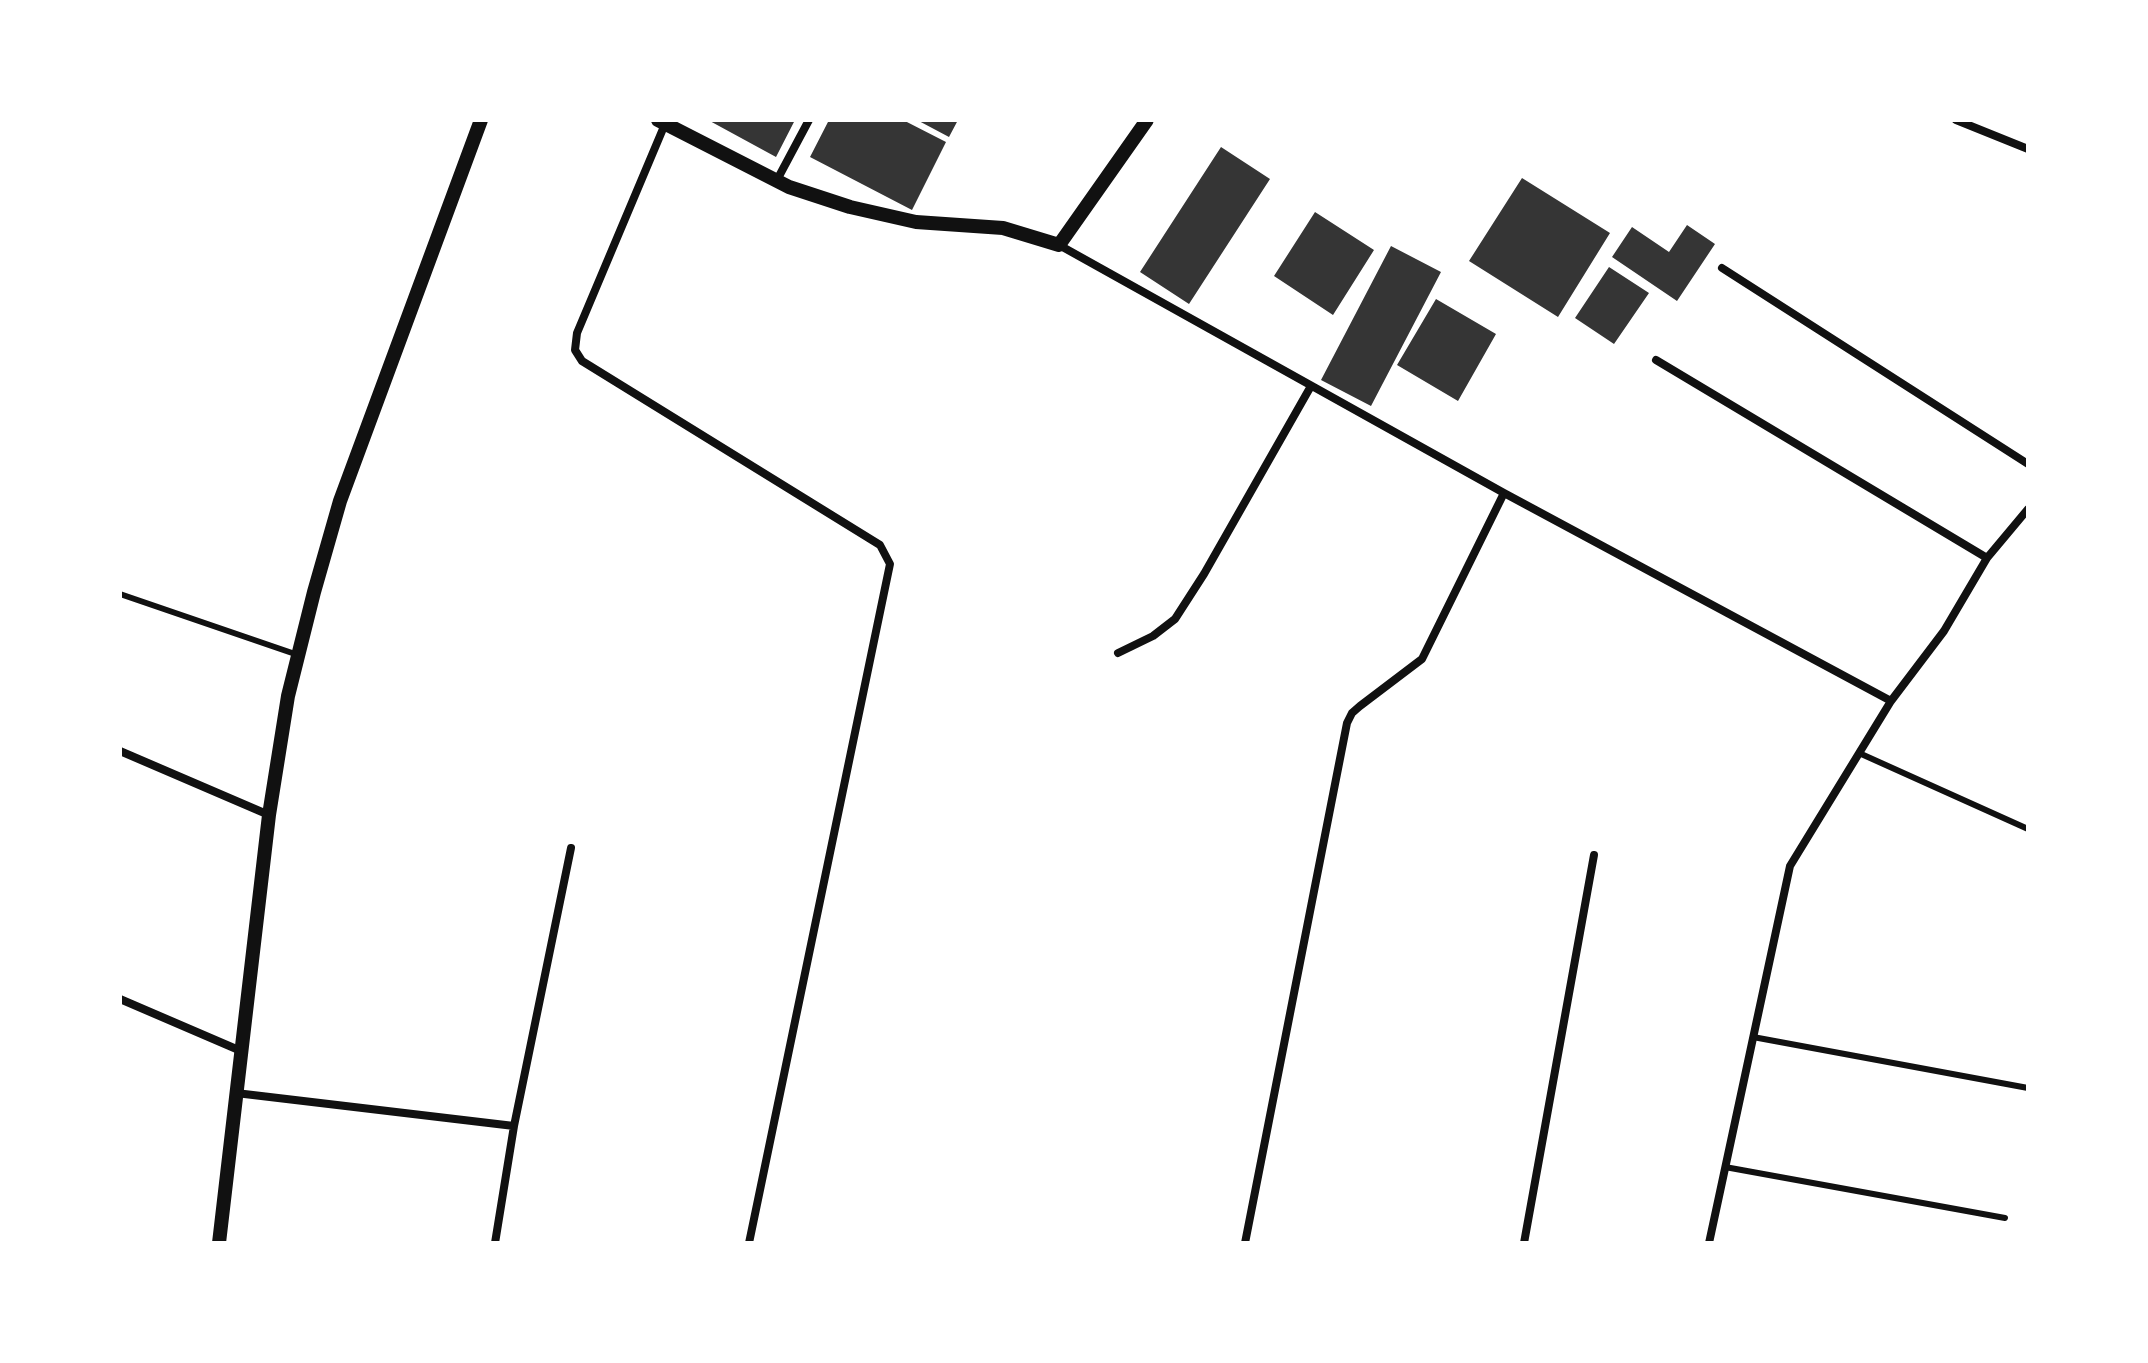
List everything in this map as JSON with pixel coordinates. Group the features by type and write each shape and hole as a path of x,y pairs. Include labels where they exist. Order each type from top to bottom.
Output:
{"street":[{"path":"219,1243 269,815 288,696 340,501 481,120"},
{"path":"777,180 809,120"},
{"path":"1059,245 1147,120"},
{"path":"1956,120 2028,149"},
{"path":"749,1243 890,564 880,545 582,361 575,350 577,333 662,122 789,187 850,207 916,222 1003,228 1059,245 1504,493 1891,701"},
{"path":"1722,268 2028,464"},
{"path":"1656,360 1987,558"},
{"path":"1118,653 1153,636 1175,619 1311,386"},
{"path":"1245,1243 1347,723 1360,706 1422,659 1504,493"},
{"path":"1709,1243 1790,866 1891,701 1944,631 1987,558 2028,509"},
{"path":"120,751 269,815"},
{"path":"495,1243 514,1126 571,848"},
{"path":"1524,1243 1594,855"},
{"path":"120,999 241,1051"},
{"path":"236,1093 514,1126"}],"lane":[{"path":"120,594 298,655"},
{"path":"1859,753 2028,829"},
{"path":"1753,1037 2028,1088"},
{"path":"1725,1167 2005,1218"}],"building":[{"path":"708,120 795,120 776,157"},
{"path":"829,120 903,120 946,142 912,210 810,157"},
{"path":"917,120 958,120 949,137"},
{"path":"1221,147 1270,179 1189,304 1140,272"},
{"path":"1522,178 1610,233 1558,317 1469,261"},
{"path":"1315,212 1374,250 1333,315 1274,276"},
{"path":"1687,225 1715,244 1677,301 1612,257 1632,227 1669,252"},
{"path":"1391,246 1441,272 1371,406 1321,380"},
{"path":"1609,267 1649,293 1614,344 1575,318"},
{"path":"1436,299 1496,334 1458,401 1397,365"}]}
